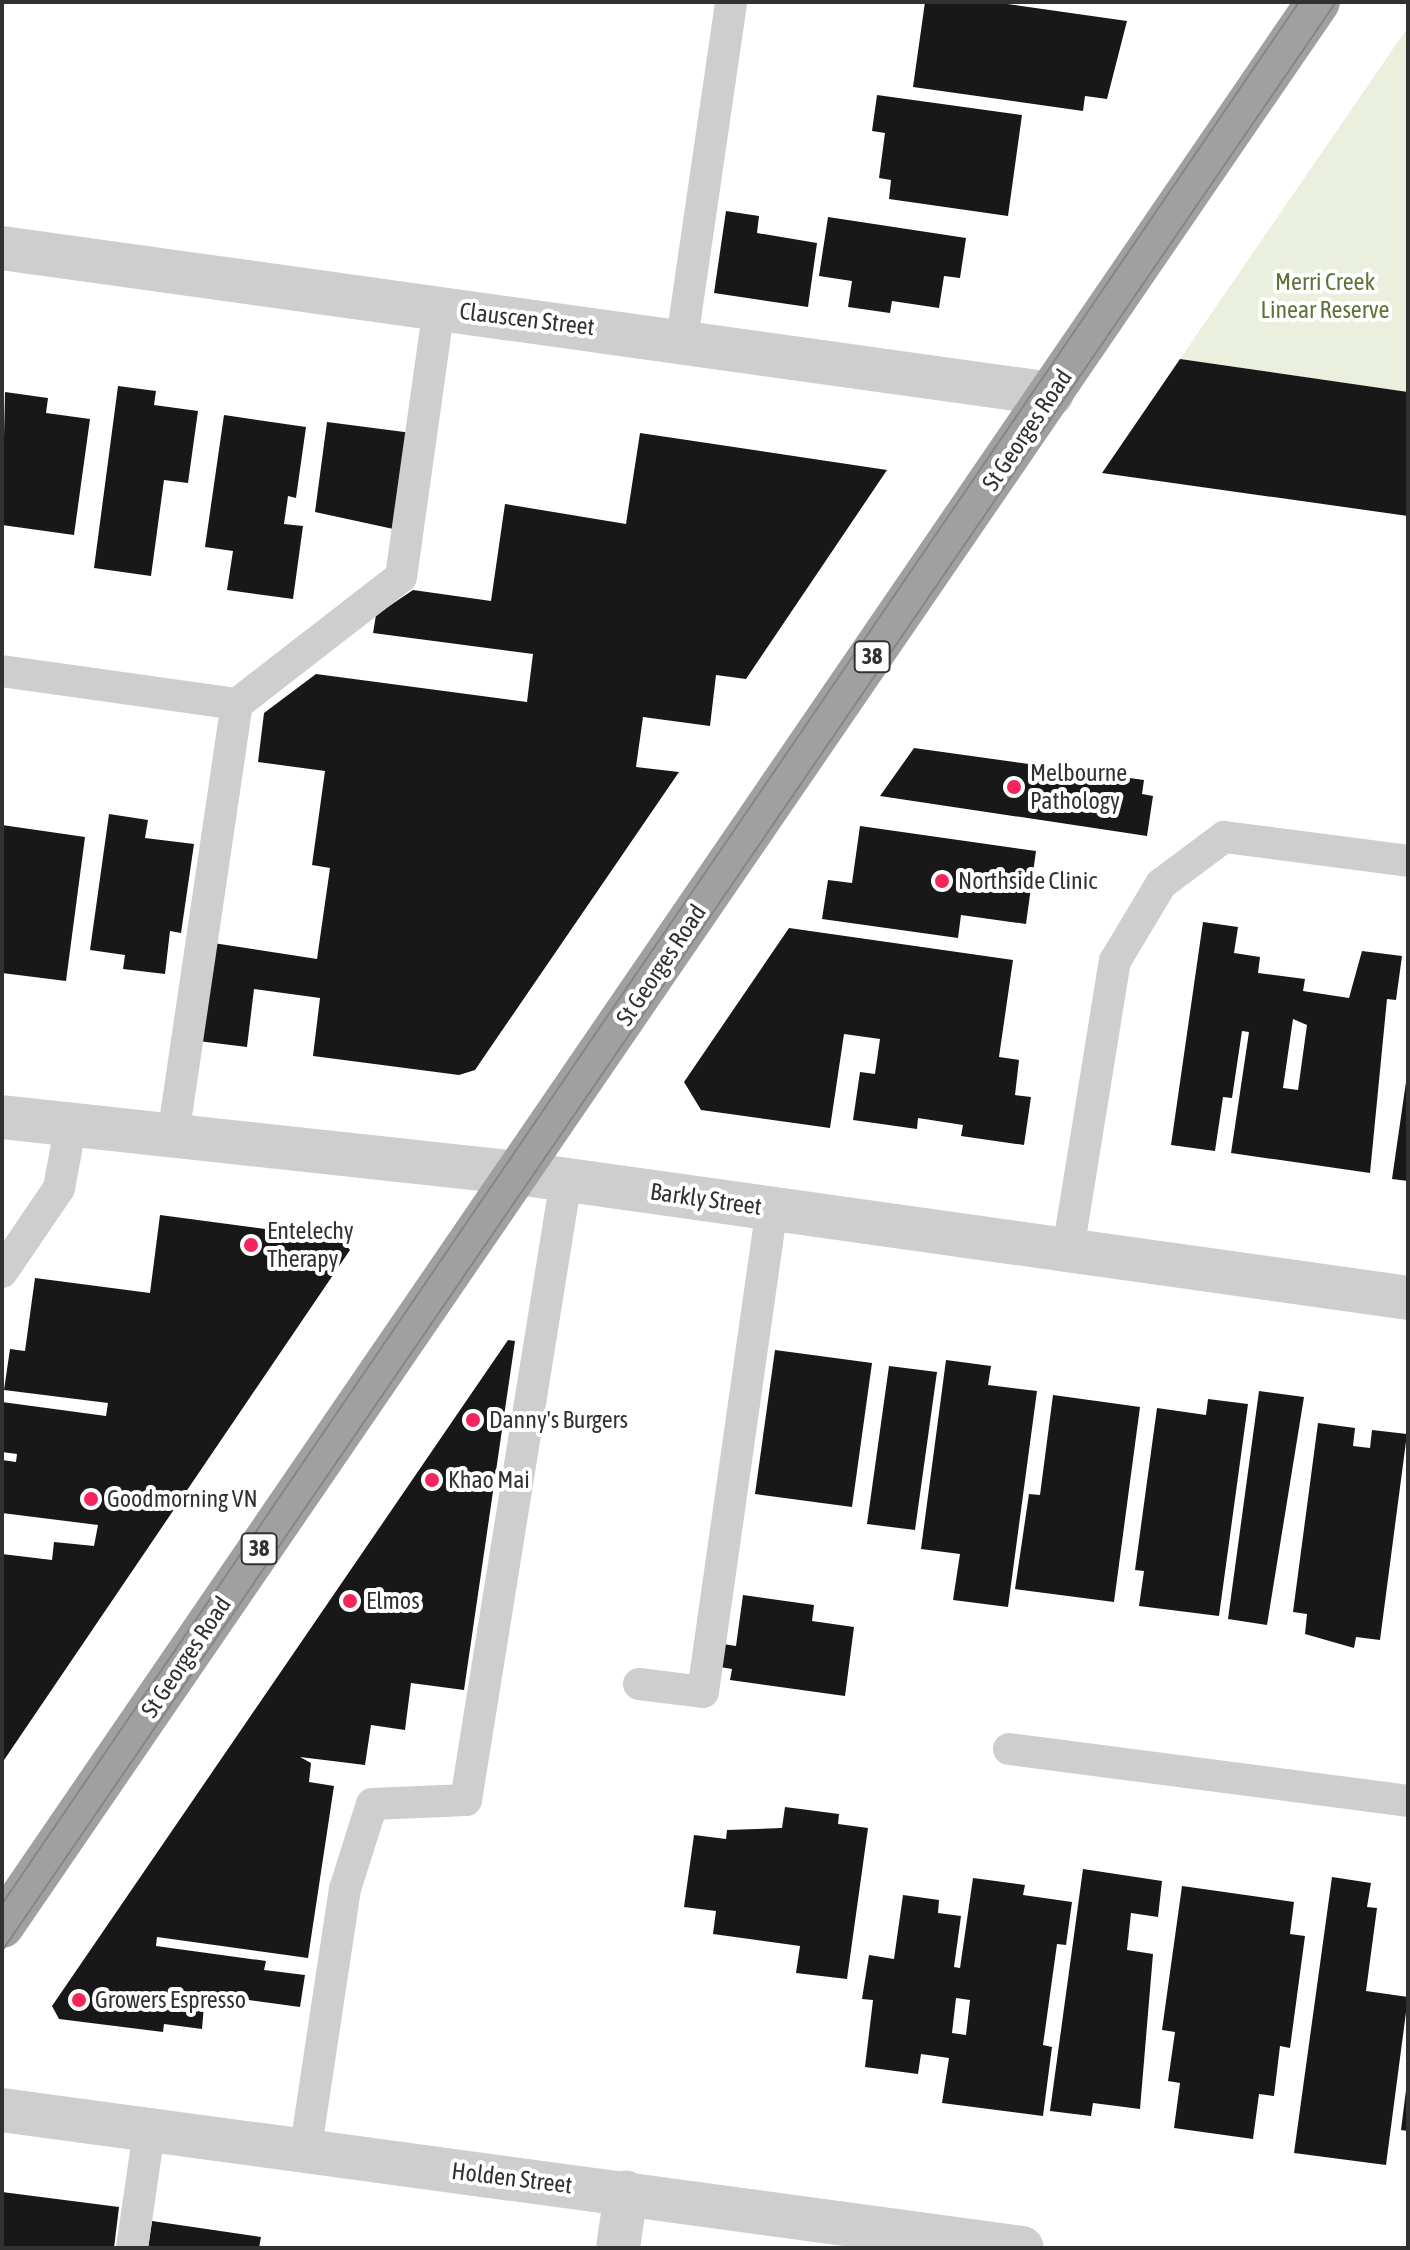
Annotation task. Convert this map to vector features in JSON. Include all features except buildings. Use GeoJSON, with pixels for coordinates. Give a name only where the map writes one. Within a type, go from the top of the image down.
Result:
{"type":"FeatureCollection","features":[{"type":"Feature","properties":{"kind":"highway","name":"St Georges Road"},"geometry":{"type":"LineString","coordinates":[[2,1926],[1318,2]]}},
{"type":"Feature","properties":{"kind":"street","name":"Clauscen Street"},"geometry":{"type":"LineString","coordinates":[[2,248],[682,339],[1052,394]]}},
{"type":"Feature","properties":{"kind":"street","name":"Barkly Street"},"geometry":{"type":"LineString","coordinates":[[2,1117],[518,1173],[1408,1298]]}},
{"type":"Feature","properties":{"kind":"street","name":"Holden Street"},"geometry":{"type":"LineString","coordinates":[[2,2110],[1022,2248]]}},
{"type":"Feature","properties":{"kind":"street"},"geometry":{"type":"LineString","coordinates":[[618,2248],[626,2193]]}},
{"type":"Feature","properties":{"kind":"lane"},"geometry":{"type":"LineString","coordinates":[[682,339],[731,2]]}},
{"type":"Feature","properties":{"kind":"lane"},"geometry":{"type":"LineString","coordinates":[[173,1136],[237,704],[401,577],[439,307]]}},
{"type":"Feature","properties":{"kind":"lane"},"geometry":{"type":"LineString","coordinates":[[2,671],[237,704]]}},
{"type":"Feature","properties":{"kind":"lane"},"geometry":{"type":"LineString","coordinates":[[1068,1250],[1115,961],[1161,884],[1224,837],[1408,861]]}},
{"type":"Feature","properties":{"kind":"lane"},"geometry":{"type":"LineString","coordinates":[[2,1272],[59,1188],[71,1124]]}},
{"type":"Feature","properties":{"kind":"lane"},"geometry":{"type":"LineString","coordinates":[[305,2153],[345,1889],[372,1804],[466,1800],[566,1180]]}},
{"type":"Feature","properties":{"kind":"lane"},"geometry":{"type":"LineString","coordinates":[[639,1684],[703,1692],[772,1208]]}},
{"type":"Feature","properties":{"kind":"lane"},"geometry":{"type":"LineString","coordinates":[[1009,1749],[1408,1801]]}},
{"type":"Feature","properties":{"kind":"lane"},"geometry":{"type":"LineString","coordinates":[[132,2248],[149,2131]]}},
{"type":"Feature","properties":{"kind":"green space","name":"Merri Creek Linear Reserve"},"geometry":{"type":"Polygon","coordinates":[[[1408,27],[1408,392],[1180,359],[1408,27]]]}},
{"type":"Feature","properties":{"kind":"tram line"},"geometry":{"type":"LineString","coordinates":[[2,1904],[1299,2]]}},
{"type":"Feature","properties":{"kind":"tram line"},"geometry":{"type":"LineString","coordinates":[[2,1951],[1336,2]]}},
{"type":"Feature","properties":{"kind":"place","name":"Melbourne Pathology"},"geometry":{"type":"Point","coordinates":[1014,787]}},
{"type":"Feature","properties":{"kind":"place","name":"Northside Clinic"},"geometry":{"type":"Point","coordinates":[942,881]}},
{"type":"Feature","properties":{"kind":"place","name":"Entelechy Therapy"},"geometry":{"type":"Point","coordinates":[251,1245]}},
{"type":"Feature","properties":{"kind":"place","name":"Danny's Burgers"},"geometry":{"type":"Point","coordinates":[473,1420]}},
{"type":"Feature","properties":{"kind":"place","name":"Khao Mai"},"geometry":{"type":"Point","coordinates":[432,1480]}},
{"type":"Feature","properties":{"kind":"place","name":"Goodmorning VN"},"geometry":{"type":"Point","coordinates":[91,1499]}},
{"type":"Feature","properties":{"kind":"place","name":"Elmos"},"geometry":{"type":"Point","coordinates":[350,1601]}},
{"type":"Feature","properties":{"kind":"place","name":"Growers Espresso"},"geometry":{"type":"Point","coordinates":[79,2000]}}]}
